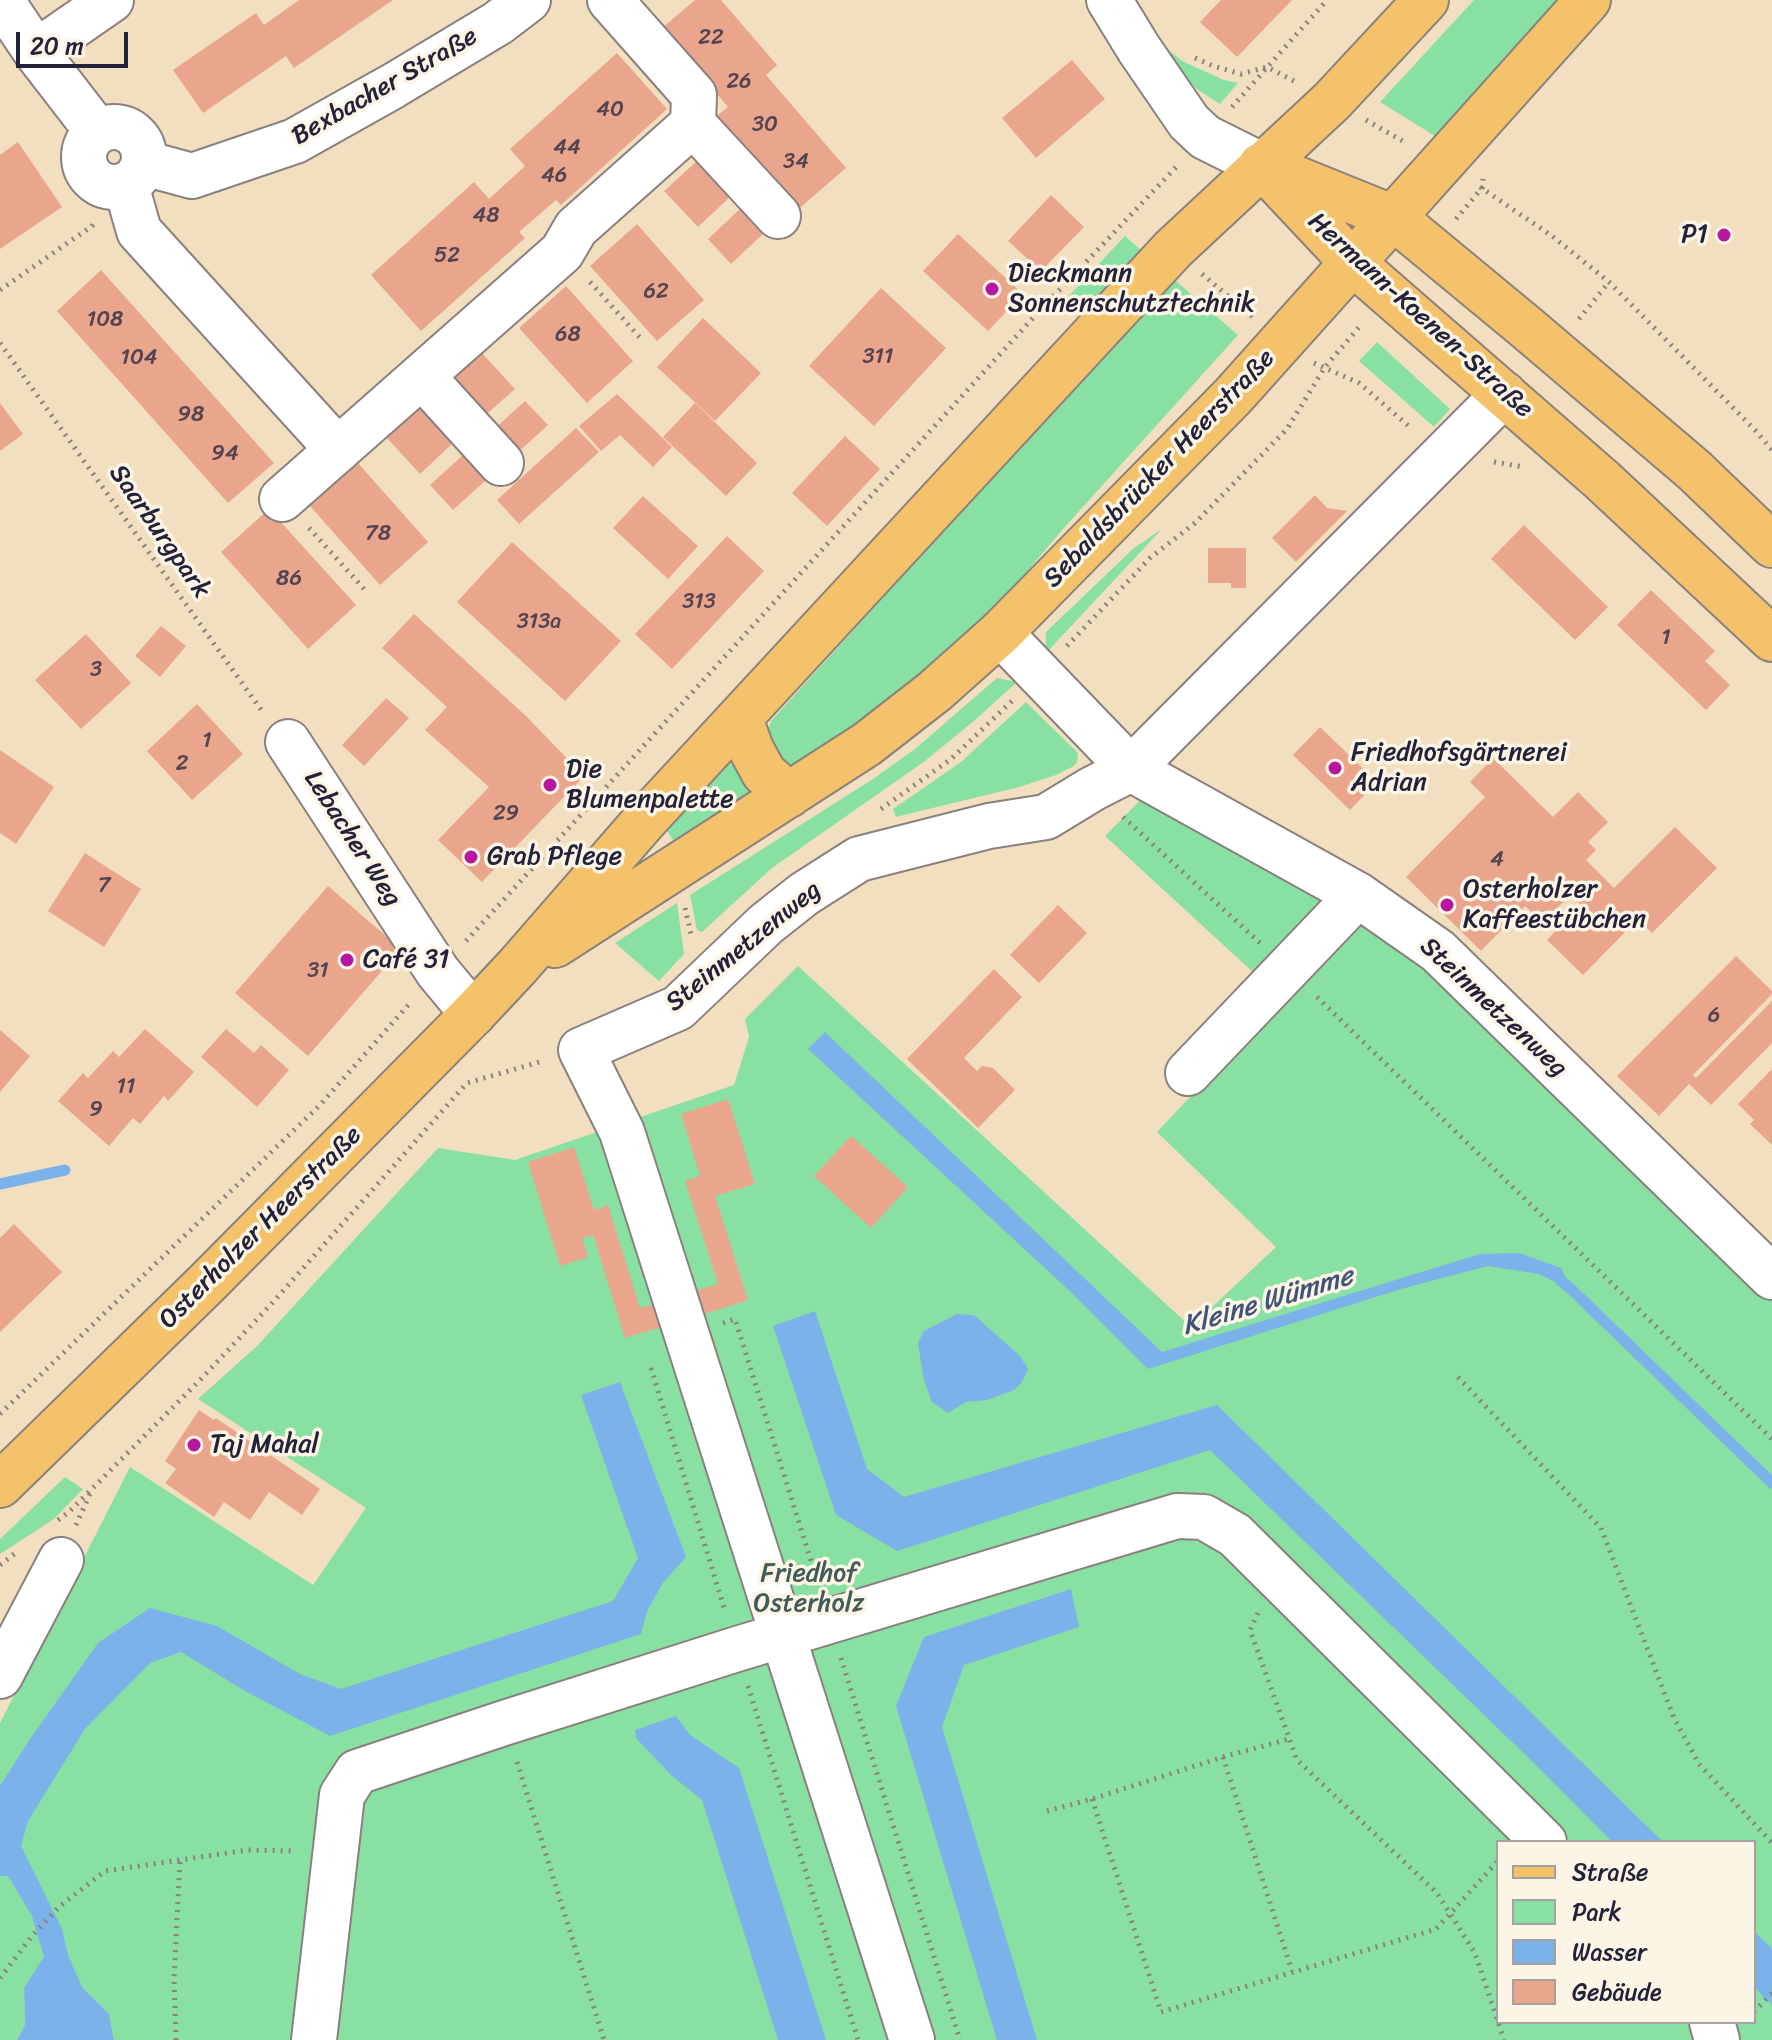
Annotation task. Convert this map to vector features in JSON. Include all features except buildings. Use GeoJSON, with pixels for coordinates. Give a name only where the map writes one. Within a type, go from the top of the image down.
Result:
{"type":"FeatureCollection","features":[{"type":"Feature","properties":{"kind":"main road"},"geometry":{"type":"LineString","coordinates":[[789,795],[764,773],[740,718],[1173,249],[1332,101],[1426,0]]}},
{"type":"Feature","properties":{"kind":"main road","name":"Sebaldsbrücker Heerstraße"},"geometry":{"type":"LineString","coordinates":[[671,868],[867,744],[935,691],[1000,633],[1222,408],[1588,0]]}},
{"type":"Feature","properties":{"kind":"main road","name":"Hermann-Koenen-Straße"},"geometry":{"type":"LineString","coordinates":[[1261,165],[1394,218],[1694,470],[1772,545]]}},
{"type":"Feature","properties":{"kind":"main road","name":"Hermann-Koenen-Straße"},"geometry":{"type":"LineString","coordinates":[[1261,165],[1353,263],[1602,480],[1772,639]]}},
{"type":"Feature","properties":{"kind":"main road","name":"Osterholzer Heerstraße"},"geometry":{"type":"LineString","coordinates":[[0,1485],[209,1281],[473,1014],[740,718]]}},
{"type":"Feature","properties":{"kind":"main road","name":"Osterholzer Heerstraße"},"geometry":{"type":"LineString","coordinates":[[518,966],[571,935],[671,868]]}},
{"type":"Feature","properties":{"kind":"street"},"geometry":{"type":"LineString","coordinates":[[1,0],[36,52],[97,131],[114,126],[131,131],[142,145],[125,178],[139,231],[338,450]]}},
{"type":"Feature","properties":{"kind":"street"},"geometry":{"type":"LineString","coordinates":[[36,52],[111,0]]}},
{"type":"Feature","properties":{"kind":"street","name":"Bexbacher Straße"},"geometry":{"type":"LineString","coordinates":[[125,178],[192,176],[295,141],[498,23],[528,0]]}},
{"type":"Feature","properties":{"kind":"street"},"geometry":{"type":"LineString","coordinates":[[610,0],[694,95],[693,124],[778,216]]}},
{"type":"Feature","properties":{"kind":"street"},"geometry":{"type":"LineString","coordinates":[[1109,0],[1189,122],[1205,137],[1261,165]]}},
{"type":"Feature","properties":{"kind":"street"},"geometry":{"type":"LineString","coordinates":[[282,499],[562,252],[576,228],[693,124]]}},
{"type":"Feature","properties":{"kind":"street"},"geometry":{"type":"LineString","coordinates":[[422,376],[501,463]]}},
{"type":"Feature","properties":{"kind":"street","name":"Steinmetzenweg"},"geometry":{"type":"LineString","coordinates":[[581,1050],[678,1008],[766,924],[804,894],[859,859],[989,826],[1046,817],[1131,769],[1504,394]]}},
{"type":"Feature","properties":{"kind":"street","name":"Steinmetzenweg"},"geometry":{"type":"LineString","coordinates":[[1000,633],[1131,769],[1358,895],[1438,951],[1772,1277]]}},
{"type":"Feature","properties":{"kind":"street","name":"Lebacher Weg"},"geometry":{"type":"LineString","coordinates":[[288,742],[438,972],[473,1014]]}},
{"type":"Feature","properties":{"kind":"street"},"geometry":{"type":"LineString","coordinates":[[1188,1073],[1358,895]]}},
{"type":"Feature","properties":{"kind":"street"},"geometry":{"type":"LineString","coordinates":[[581,1050],[622,1132],[912,2040]]}},
{"type":"Feature","properties":{"kind":"street"},"geometry":{"type":"LineString","coordinates":[[314,2040],[342,1795],[357,1772],[784,1635],[1177,1516],[1204,1517],[1235,1535],[1542,1840]]}},
{"type":"Feature","properties":{"kind":"street"},"geometry":{"type":"LineString","coordinates":[[0,1676],[44,1545]]}},
{"type":"Feature","properties":{"kind":"path"},"geometry":{"type":"LineString","coordinates":[[0,1414],[320,1105],[1032,319],[1205,137],[1327,0]]}},
{"type":"Feature","properties":{"kind":"path"},"geometry":{"type":"LineString","coordinates":[[1139,49],[1176,47],[1213,66],[1241,74],[1267,67],[1443,164],[1552,236],[1609,282],[1772,450]]}},
{"type":"Feature","properties":{"kind":"path"},"geometry":{"type":"LineString","coordinates":[[0,290],[92,226],[125,178]]}},
{"type":"Feature","properties":{"kind":"path"},"geometry":{"type":"LineString","coordinates":[[1132,214],[1299,357],[1359,383],[1418,434],[1489,462],[1533,468]]}},
{"type":"Feature","properties":{"kind":"path"},"geometry":{"type":"LineString","coordinates":[[562,252],[643,341]]}},
{"type":"Feature","properties":{"kind":"path"},"geometry":{"type":"LineString","coordinates":[[1571,329],[1609,282]]}},
{"type":"Feature","properties":{"kind":"path","name":"Saarburgpark"},"geometry":{"type":"LineString","coordinates":[[0,343],[259,709],[288,742]]}},
{"type":"Feature","properties":{"kind":"path"},"geometry":{"type":"LineString","coordinates":[[1040,674],[1150,558],[1195,523],[1287,429],[1325,367]]}},
{"type":"Feature","properties":{"kind":"path"},"geometry":{"type":"LineString","coordinates":[[282,499],[365,590]]}},
{"type":"Feature","properties":{"kind":"path"},"geometry":{"type":"LineString","coordinates":[[1092,789],[1288,969],[1772,1439]]}},
{"type":"Feature","properties":{"kind":"path"},"geometry":{"type":"LineString","coordinates":[[0,1565],[44,1545],[70,1511],[275,1300],[467,1083],[581,1050]]}},
{"type":"Feature","properties":{"kind":"path"},"geometry":{"type":"LineString","coordinates":[[1458,1377],[1601,1528],[1674,1718],[1699,1764],[1772,1843]]}},
{"type":"Feature","properties":{"kind":"path"},"geometry":{"type":"LineString","coordinates":[[1276,1577],[1250,1630],[1297,1760],[1437,1893],[1475,1953],[1496,2016]]}},
{"type":"Feature","properties":{"kind":"path"},"geometry":{"type":"LineString","coordinates":[[504,1723],[604,2040]]}},
{"type":"Feature","properties":{"kind":"path"},"geometry":{"type":"LineString","coordinates":[[1047,1811],[1289,1739]]}},
{"type":"Feature","properties":{"kind":"path"},"geometry":{"type":"LineString","coordinates":[[1223,1757],[1292,1971]]}},
{"type":"Feature","properties":{"kind":"path"},"geometry":{"type":"LineString","coordinates":[[1092,1799],[1161,2012],[1436,1929],[1496,1863]]}},
{"type":"Feature","properties":{"kind":"path"},"geometry":{"type":"LineString","coordinates":[[0,1978],[60,1906],[105,1871],[248,1850],[334,1852]]}},
{"type":"Feature","properties":{"kind":"path"},"geometry":{"type":"LineString","coordinates":[[176,2040],[174,1979],[180,1860]]}},
{"type":"Feature","properties":{"kind":"path"},"geometry":{"type":"LineString","coordinates":[[1756,2010],[1772,1993]]}},
{"type":"Feature","properties":{"kind":"green space"},"geometry":{"type":"Polygon","coordinates":[[[1474,0],[1564,0],[1459,119],[1435,136],[1380,102],[1474,0]]]}},
{"type":"Feature","properties":{"kind":"green space"},"geometry":{"type":"Polygon","coordinates":[[[1168,50],[1184,62],[1238,83],[1220,104],[1198,90],[1177,70],[1164,53],[1168,50]]]}},
{"type":"Feature","properties":{"kind":"green space"},"geometry":{"type":"Polygon","coordinates":[[[1125,236],[1142,251],[1090,308],[1066,299],[1125,236]]]}},
{"type":"Feature","properties":{"kind":"green space"},"geometry":{"type":"Polygon","coordinates":[[[1176,281],[1238,335],[996,608],[903,694],[797,768],[780,765],[764,742],[771,721],[1155,298],[1176,281]]]}},
{"type":"Feature","properties":{"kind":"green space"},"geometry":{"type":"Polygon","coordinates":[[[1377,342],[1450,409],[1434,427],[1359,361],[1377,342]]]}},
{"type":"Feature","properties":{"kind":"green space"},"geometry":{"type":"Polygon","coordinates":[[[1162,529],[1045,654],[1046,632],[1134,548],[1162,529]]]}},
{"type":"Feature","properties":{"kind":"green space"},"geometry":{"type":"Polygon","coordinates":[[[997,678],[1017,682],[925,761],[772,868],[702,932],[697,930],[690,895],[873,779],[915,749],[997,678]]]}},
{"type":"Feature","properties":{"kind":"green space"},"geometry":{"type":"Polygon","coordinates":[[[1026,702],[1078,753],[1074,766],[1019,787],[896,817],[893,809],[961,762],[1026,702]]]}},
{"type":"Feature","properties":{"kind":"green space"},"geometry":{"type":"Polygon","coordinates":[[[734,752],[759,792],[675,843],[664,826],[734,752]]]}},
{"type":"Feature","properties":{"kind":"green space","name":"Friedhof Osterholz"},"geometry":{"type":"Polygon","coordinates":[[[1161,779],[1378,898],[1772,1264],[1772,2040],[114,2040],[109,2014],[82,1987],[24,1988],[25,2025],[17,2040],[0,2040],[0,1723],[130,1467],[313,1585],[366,1508],[198,1399],[258,1345],[438,1148],[515,1160],[734,1085],[749,1037],[745,1019],[798,966],[1191,1327],[1276,1247],[1157,1132],[1282,999],[1105,836],[1161,779]]]}},
{"type":"Feature","properties":{"kind":"green space"},"geometry":{"type":"Polygon","coordinates":[[[677,903],[684,954],[659,981],[615,943],[677,903]]]}},
{"type":"Feature","properties":{"kind":"green space"},"geometry":{"type":"Polygon","coordinates":[[[65,1477],[83,1489],[54,1519],[0,1554],[0,1539],[65,1477]]]}},
{"type":"Feature","properties":{"kind":"water"},"geometry":{"type":"Polygon","coordinates":[[[825,1032],[1162,1352],[1480,1254],[1519,1253],[1561,1268],[1572,1290],[1539,1274],[1488,1266],[1401,1289],[1148,1369],[1074,1295],[808,1049],[825,1032]]]}},
{"type":"Feature","properties":{"kind":"water"},"geometry":{"type":"Polygon","coordinates":[[[815,1311],[867,1469],[904,1497],[1217,1405],[1661,1840],[1610,1840],[1210,1450],[897,1551],[836,1515],[773,1326],[815,1311]]]}},
{"type":"Feature","properties":{"kind":"water"},"geometry":{"type":"Polygon","coordinates":[[[957,1314],[974,1315],[1020,1356],[1028,1369],[1014,1390],[987,1400],[966,1402],[948,1413],[932,1402],[924,1381],[918,1343],[924,1331],[957,1314]]]}},
{"type":"Feature","properties":{"kind":"water"},"geometry":{"type":"Polygon","coordinates":[[[620,1382],[686,1557],[662,1584],[647,1612],[641,1634],[330,1736],[245,1691],[181,1652],[150,1663],[85,1729],[28,1821],[21,1846],[62,1929],[68,1955],[82,1987],[109,2014],[114,2040],[17,2040],[25,2025],[24,1988],[44,1957],[32,1916],[8,1876],[0,1876],[0,1786],[98,1643],[150,1608],[217,1626],[300,1674],[341,1689],[613,1601],[638,1558],[581,1395],[620,1382]]]}},
{"type":"Feature","properties":{"kind":"water"},"geometry":{"type":"Polygon","coordinates":[[[1071,1589],[1079,1627],[964,1665],[942,1727],[1037,2040],[997,2040],[896,1706],[924,1637],[1071,1589]]]}},
{"type":"Feature","properties":{"kind":"water"},"geometry":{"type":"Polygon","coordinates":[[[676,1716],[690,1735],[739,1768],[826,2040],[778,2040],[702,1800],[672,1776],[636,1738],[635,1730],[676,1716]]]}},
{"type":"Feature","properties":{"kind":"water"},"geometry":{"type":"Polygon","coordinates":[[[1756,1933],[1772,1949],[1772,2005],[1756,1989],[1756,1933]]]}},
{"type":"Feature","properties":{"kind":"waterway"},"geometry":{"type":"LineString","coordinates":[[0,1184],[65,1170]]}},
{"type":"Feature","properties":{"kind":"waterway","name":"Kleine Wümme"},"geometry":{"type":"LineString","coordinates":[[1561,1281],[1772,1483]]}},
{"type":"Feature","properties":{"kind":"place","name":"P1"},"geometry":{"type":"Point","coordinates":[1724,235]}},
{"type":"Feature","properties":{"kind":"place","name":"Dieckmann Sonnenschutztechnik"},"geometry":{"type":"Point","coordinates":[992,289]}},
{"type":"Feature","properties":{"kind":"place","name":"Friedhofsgärtnerei Adrian"},"geometry":{"type":"Point","coordinates":[1335,768]}},
{"type":"Feature","properties":{"kind":"place","name":"Die Blumenpalette"},"geometry":{"type":"Point","coordinates":[550,785]}},
{"type":"Feature","properties":{"kind":"place","name":"Grab Pflege"},"geometry":{"type":"Point","coordinates":[471,857]}},
{"type":"Feature","properties":{"kind":"place","name":"Osterholzer Kaffeestübchen"},"geometry":{"type":"Point","coordinates":[1447,905]}},
{"type":"Feature","properties":{"kind":"place","name":"Café 31"},"geometry":{"type":"Point","coordinates":[347,960]}},
{"type":"Feature","properties":{"kind":"place","name":"Taj Mahal"},"geometry":{"type":"Point","coordinates":[194,1445]}}]}
